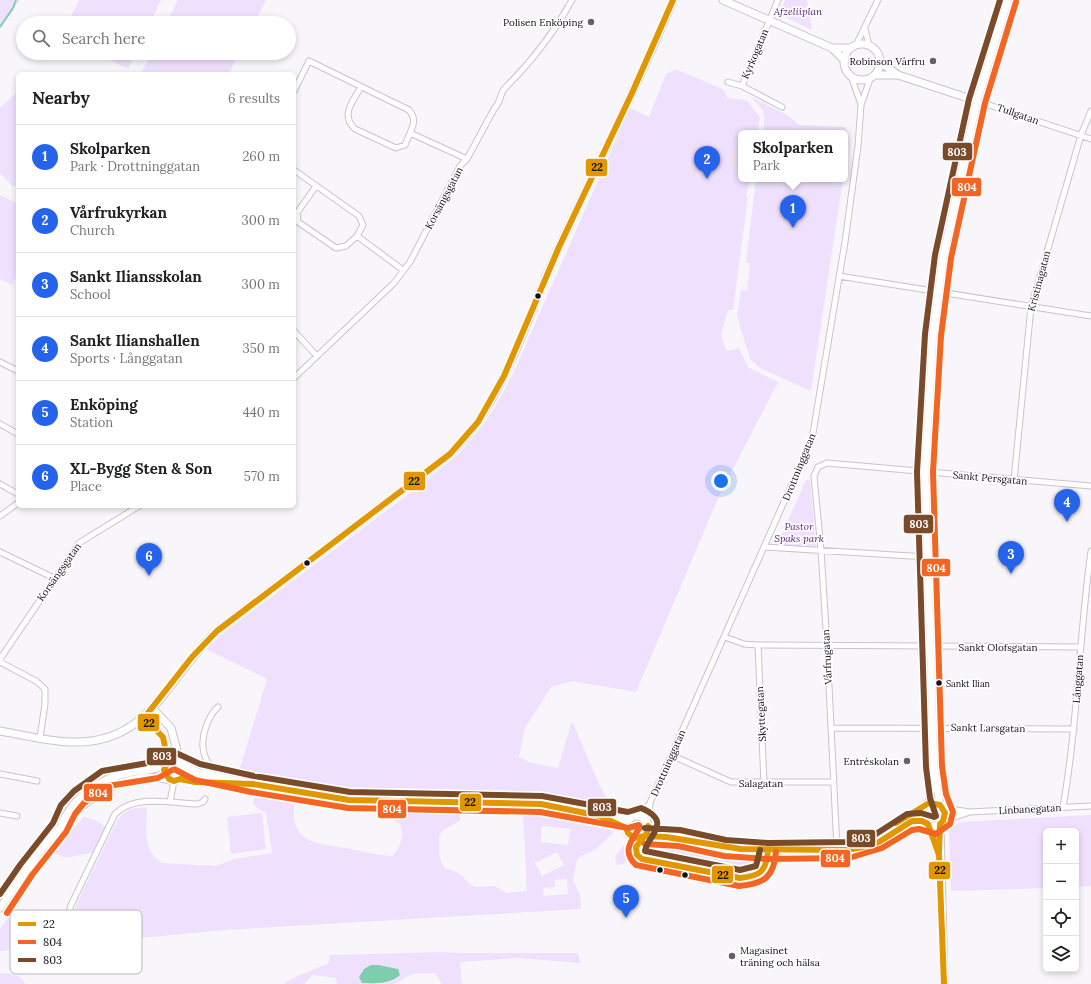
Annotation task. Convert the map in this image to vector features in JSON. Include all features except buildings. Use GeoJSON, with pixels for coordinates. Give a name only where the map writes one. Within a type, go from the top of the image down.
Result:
{"type":"FeatureCollection","features":[{"type":"Feature","properties":{"kind":"main road"},"geometry":{"type":"LineString","coordinates":[[669,0],[669,10]]}},
{"type":"Feature","properties":{"kind":"main road"},"geometry":{"type":"LineString","coordinates":[[0,731],[68,742],[104,739],[127,729],[144,718],[192,657],[217,631],[450,454],[481,417],[519,342],[559,248],[673,0]]}},
{"type":"Feature","properties":{"kind":"main road"},"geometry":{"type":"LineString","coordinates":[[722,0],[832,48],[844,61],[846,55],[854,47]]}},
{"type":"Feature","properties":{"kind":"main road"},"geometry":{"type":"LineString","coordinates":[[939,855],[921,814],[927,805],[934,767],[925,472],[938,292],[943,257],[977,101],[1008,0]]}},
{"type":"Feature","properties":{"kind":"main road"},"geometry":{"type":"LineString","coordinates":[[832,48],[869,45],[878,53],[880,62]]}},
{"type":"Feature","properties":{"kind":"main road","name":"Drottninggatan"},"geometry":{"type":"LineString","coordinates":[[844,61],[847,72],[851,76]]}},
{"type":"Feature","properties":{"kind":"main road","name":"Tullgatan"},"geometry":{"type":"LineString","coordinates":[[880,62],[898,75],[977,101]]}},
{"type":"Feature","properties":{"kind":"main road","name":"Drottninggatan"},"geometry":{"type":"LineString","coordinates":[[872,77],[880,62]]}},
{"type":"Feature","properties":{"kind":"main road","name":"Tullgatan"},"geometry":{"type":"LineString","coordinates":[[872,77],[898,75]]}},
{"type":"Feature","properties":{"kind":"main road"},"geometry":{"type":"LineString","coordinates":[[851,76],[857,79],[872,77]]}},
{"type":"Feature","properties":{"kind":"main road"},"geometry":{"type":"LineString","coordinates":[[152,708],[171,728],[185,771],[174,780]]}},
{"type":"Feature","properties":{"kind":"main road"},"geometry":{"type":"LineString","coordinates":[[144,718],[163,737],[167,763],[166,775],[174,780]]}},
{"type":"Feature","properties":{"kind":"main road"},"geometry":{"type":"LineString","coordinates":[[60,827],[68,810],[79,797],[105,779],[120,775],[156,770],[175,760],[197,772],[252,784],[349,800],[541,804],[600,816],[629,820],[639,816],[648,824],[679,838]]}},
{"type":"Feature","properties":{"kind":"main road"},"geometry":{"type":"LineString","coordinates":[[934,767],[942,806],[945,813],[941,822],[939,855],[944,984]]}},
{"type":"Feature","properties":{"kind":"main road"},"geometry":{"type":"LineString","coordinates":[[0,908],[26,870],[60,827],[97,795],[112,787],[141,779],[252,784]]}},
{"type":"Feature","properties":{"kind":"main road"},"geometry":{"type":"LineString","coordinates":[[836,849],[878,834],[933,802],[942,806]]}},
{"type":"Feature","properties":{"kind":"main road"},"geometry":{"type":"LineString","coordinates":[[600,816],[626,828],[628,833],[634,838],[645,836],[679,838],[726,848],[768,851],[849,850],[867,846],[888,836],[910,822],[926,823],[935,826],[941,822]]}},
{"type":"Feature","properties":{"kind":"main road"},"geometry":{"type":"LineString","coordinates":[[626,828],[629,820]]}},
{"type":"Feature","properties":{"kind":"main road"},"geometry":{"type":"LineString","coordinates":[[645,836],[648,824]]}},
{"type":"Feature","properties":{"kind":"street","name":"Korsängsgatan"},"geometry":{"type":"LineString","coordinates":[[296,376],[394,283],[410,262],[460,166],[467,158],[494,109],[500,103],[504,88],[511,83],[546,41],[572,0]]}},
{"type":"Feature","properties":{"kind":"street","name":"Kyrkogatan"},"geometry":{"type":"LineString","coordinates":[[742,86],[778,0]]}},
{"type":"Feature","properties":{"kind":"street"},"geometry":{"type":"LineString","coordinates":[[854,47],[878,0]]}},
{"type":"Feature","properties":{"kind":"street"},"geometry":{"type":"LineString","coordinates":[[864,28],[869,45]]}},
{"type":"Feature","properties":{"kind":"street"},"geometry":{"type":"LineString","coordinates":[[296,88],[309,61],[409,110],[412,114],[414,122],[405,145],[396,148],[355,129],[350,124],[347,119],[349,110],[361,87]]}},
{"type":"Feature","properties":{"kind":"street","name":"Drottninggatan"},"geometry":{"type":"LineString","coordinates":[[851,76],[861,105]]}},
{"type":"Feature","properties":{"kind":"street","name":"Drottninggatan"},"geometry":{"type":"LineString","coordinates":[[639,816],[650,803],[812,439],[839,276],[858,146],[861,105],[872,77]]}},
{"type":"Feature","properties":{"kind":"street"},"geometry":{"type":"LineString","coordinates":[[728,82],[742,86],[782,107]]}},
{"type":"Feature","properties":{"kind":"street","name":"Tullgatan"},"geometry":{"type":"LineString","coordinates":[[977,101],[1091,139]]}},
{"type":"Feature","properties":{"kind":"street","name":"Kristinagatan"},"geometry":{"type":"LineString","coordinates":[[1014,480],[1031,307],[1081,135],[1091,112]]}},
{"type":"Feature","properties":{"kind":"street"},"geometry":{"type":"LineString","coordinates":[[410,133],[467,158]]}},
{"type":"Feature","properties":{"kind":"street"},"geometry":{"type":"LineString","coordinates":[[296,171],[359,216],[363,225],[357,236],[346,246],[336,248],[298,222],[297,213],[316,186]]}},
{"type":"Feature","properties":{"kind":"street"},"geometry":{"type":"LineString","coordinates":[[357,236],[403,270]]}},
{"type":"Feature","properties":{"kind":"street"},"geometry":{"type":"LineString","coordinates":[[839,276],[1091,316]]}},
{"type":"Feature","properties":{"kind":"street"},"geometry":{"type":"LineString","coordinates":[[296,333],[317,356]]}},
{"type":"Feature","properties":{"kind":"street"},"geometry":{"type":"LineString","coordinates":[[0,362],[16,370]]}},
{"type":"Feature","properties":{"kind":"street"},"geometry":{"type":"LineString","coordinates":[[0,424],[16,433]]}},
{"type":"Feature","properties":{"kind":"street","name":"Sankt Persgatan"},"geometry":{"type":"LineString","coordinates":[[818,467],[827,463],[1091,486]]}},
{"type":"Feature","properties":{"kind":"street","name":"Vårfrugatan"},"geometry":{"type":"LineString","coordinates":[[818,467],[814,476],[821,550],[827,645],[836,849]]}},
{"type":"Feature","properties":{"kind":"street"},"geometry":{"type":"LineString","coordinates":[[0,484],[16,493]]}},
{"type":"Feature","properties":{"kind":"street"},"geometry":{"type":"LineString","coordinates":[[0,516],[16,504]]}},
{"type":"Feature","properties":{"kind":"street","name":"Korsängsgatan"},"geometry":{"type":"LineString","coordinates":[[0,661],[54,578],[84,539],[136,508]]}},
{"type":"Feature","properties":{"kind":"street"},"geometry":{"type":"LineString","coordinates":[[765,547],[927,557]]}},
{"type":"Feature","properties":{"kind":"street","name":"Långgatan"},"geometry":{"type":"LineString","coordinates":[[1063,807],[1074,730],[1080,647],[1091,551]]}},
{"type":"Feature","properties":{"kind":"street"},"geometry":{"type":"LineString","coordinates":[[0,552],[54,578]]}},
{"type":"Feature","properties":{"kind":"street","name":"Sankt Olofsgatan"},"geometry":{"type":"LineString","coordinates":[[725,637],[744,644],[758,645],[1080,647]]}},
{"type":"Feature","properties":{"kind":"street","name":"Skyttegatan"},"geometry":{"type":"LineString","coordinates":[[758,645],[764,783]]}},
{"type":"Feature","properties":{"kind":"street"},"geometry":{"type":"LineString","coordinates":[[0,661],[36,681],[45,690],[45,704],[40,738]]}},
{"type":"Feature","properties":{"kind":"street"},"geometry":{"type":"LineString","coordinates":[[210,774],[210,768],[204,754],[202,742],[208,724],[214,711],[218,707]]}},
{"type":"Feature","properties":{"kind":"street","name":"Sankt Larsgatan"},"geometry":{"type":"LineString","coordinates":[[831,728],[1074,730]]}},
{"type":"Feature","properties":{"kind":"street","name":"Salagatan"},"geometry":{"type":"LineString","coordinates":[[671,755],[732,782],[833,782]]}},
{"type":"Feature","properties":{"kind":"street"},"geometry":{"type":"LineString","coordinates":[[0,774],[37,781]]}},
{"type":"Feature","properties":{"kind":"street"},"geometry":{"type":"LineString","coordinates":[[170,802],[174,780]]}},
{"type":"Feature","properties":{"kind":"street"},"geometry":{"type":"LineString","coordinates":[[70,910],[115,814],[120,809],[132,804],[170,802],[196,804],[203,802],[205,799]]}},
{"type":"Feature","properties":{"kind":"street","name":"Drottninggatan"},"geometry":{"type":"LineString","coordinates":[[648,824],[650,803]]}},
{"type":"Feature","properties":{"kind":"street","name":"Linbanegatan"},"geometry":{"type":"LineString","coordinates":[[942,806],[970,812],[1091,806]]}},
{"type":"Feature","properties":{"kind":"street","name":"Linbanegatan"},"geometry":{"type":"LineString","coordinates":[[941,822],[970,812]]}},
{"type":"Feature","properties":{"kind":"street"},"geometry":{"type":"LineString","coordinates":[[0,813],[17,816]]}},
{"type":"Feature","properties":{"kind":"green space"},"geometry":{"type":"Polygon","coordinates":[[[0,0],[20,0],[0,27],[0,0]]]}},
{"type":"Feature","properties":{"kind":"green space"},"geometry":{"type":"Polygon","coordinates":[[[79,0],[161,0],[153,16],[71,16],[79,0]]]}},
{"type":"Feature","properties":{"kind":"green space"},"geometry":{"type":"Polygon","coordinates":[[[178,0],[266,0],[258,16],[170,16],[178,0]]]}},
{"type":"Feature","properties":{"kind":"green space","name":"Afzeliiplan"},"geometry":{"type":"Polygon","coordinates":[[[785,0],[807,0],[812,30],[779,14],[785,0]]]}},
{"type":"Feature","properties":{"kind":"green space"},"geometry":{"type":"Polygon","coordinates":[[[109,60],[132,60],[128,69],[109,60]]]}},
{"type":"Feature","properties":{"kind":"green space"},"geometry":{"type":"Polygon","coordinates":[[[148,60],[236,60],[230,72],[142,72],[148,60]]]}},
{"type":"Feature","properties":{"kind":"green space"},"geometry":{"type":"Polygon","coordinates":[[[676,69],[724,90],[728,98],[746,100],[760,117],[758,130],[738,130],[738,182],[749,182],[746,196],[748,197],[733,310],[728,310],[721,335],[727,351],[739,348],[748,367],[778,382],[719,496],[636,692],[572,681],[551,687],[525,728],[519,757],[531,763],[558,768],[571,724],[573,723],[607,799],[607,808],[556,795],[521,791],[333,787],[239,771],[267,679],[206,649],[222,634],[410,493],[459,454],[486,421],[516,367],[630,108],[649,117],[666,74],[676,69]]]}},
{"type":"Feature","properties":{"kind":"green space"},"geometry":{"type":"Polygon","coordinates":[[[16,93],[16,185],[13,187],[0,173],[0,108],[16,93]]]}},
{"type":"Feature","properties":{"kind":"green space"},"geometry":{"type":"Polygon","coordinates":[[[751,97],[787,115],[799,125],[845,127],[846,130],[763,130],[764,113],[760,106],[751,97]]]}},
{"type":"Feature","properties":{"kind":"green space"},"geometry":{"type":"Polygon","coordinates":[[[756,182],[843,182],[811,391],[760,368],[750,359],[737,316],[741,290],[747,290],[750,263],[746,262],[756,182]]]}},
{"type":"Feature","properties":{"kind":"green space"},"geometry":{"type":"Polygon","coordinates":[[[0,195],[16,203],[16,277],[12,285],[0,279],[0,195]]]}},
{"type":"Feature","properties":{"kind":"green space","name":"Pastor Spaks park"},"geometry":{"type":"Polygon","coordinates":[[[806,480],[810,480],[816,547],[777,545],[806,480]]]}},
{"type":"Feature","properties":{"kind":"green space"},"geometry":{"type":"Polygon","coordinates":[[[259,794],[295,801],[294,815],[296,826],[301,834],[308,839],[316,843],[386,856],[392,856],[398,849],[402,833],[400,824],[387,817],[386,811],[460,813],[460,821],[443,830],[439,836],[442,864],[445,868],[455,871],[461,875],[474,887],[495,886],[506,893],[527,891],[523,814],[557,816],[584,820],[607,827],[614,832],[595,850],[581,856],[577,860],[573,881],[580,894],[581,909],[226,930],[142,938],[142,910],[74,910],[118,819],[124,813],[138,808],[147,807],[146,831],[148,846],[156,858],[163,863],[216,866],[234,859],[272,853],[266,813],[257,808],[253,803],[255,796],[259,794]],[[542,826],[541,842],[568,845],[570,829],[542,826]],[[557,852],[535,863],[542,876],[564,865],[557,852]],[[567,879],[555,880],[555,887],[543,888],[544,896],[568,894],[567,879]]]}},
{"type":"Feature","properties":{"kind":"green space"},"geometry":{"type":"Polygon","coordinates":[[[262,813],[266,849],[231,854],[227,817],[262,813]]]}},
{"type":"Feature","properties":{"kind":"green space"},"geometry":{"type":"Polygon","coordinates":[[[1091,815],[1091,886],[1079,887],[1079,828],[1043,828],[1043,888],[951,891],[949,834],[951,827],[962,822],[1091,815]]]}},
{"type":"Feature","properties":{"kind":"green space"},"geometry":{"type":"Polygon","coordinates":[[[84,817],[95,820],[106,827],[93,853],[72,857],[63,857],[58,855],[53,851],[84,817]]]}},
{"type":"Feature","properties":{"kind":"green space"},"geometry":{"type":"Polygon","coordinates":[[[643,843],[656,843],[742,861],[744,858],[758,857],[763,864],[756,872],[744,873],[743,870],[732,873],[641,853],[641,846],[643,843]]]}},
{"type":"Feature","properties":{"kind":"green space"},"geometry":{"type":"Polygon","coordinates":[[[626,845],[630,849],[624,864],[617,865],[615,857],[623,846],[626,845]]]}},
{"type":"Feature","properties":{"kind":"green space"},"geometry":{"type":"Polygon","coordinates":[[[8,918],[10,919],[10,950],[0,951],[0,929],[8,918]]]}},
{"type":"Feature","properties":{"kind":"green space"},"geometry":{"type":"Polygon","coordinates":[[[439,952],[578,953],[580,963],[517,958],[460,962],[462,984],[442,984],[435,973],[412,974],[394,984],[384,984],[395,980],[398,969],[379,965],[362,983],[367,984],[337,984],[336,978],[313,975],[304,984],[284,984],[293,978],[329,963],[330,955],[439,952]]]}},
{"type":"Feature","properties":{"kind":"green space"},"geometry":{"type":"Polygon","coordinates":[[[0,973],[8,973],[18,976],[25,984],[0,984],[0,973]]]}},
{"type":"Feature","properties":{"kind":"shaded area"},"geometry":{"type":"Polygon","coordinates":[[[371,965],[398,969],[400,975],[387,982],[362,983],[359,977],[364,969],[371,965]]]}},
{"type":"Feature","properties":{"kind":"waterway"},"geometry":{"type":"LineString","coordinates":[[0,27],[13,8],[16,0]]}},
{"type":"Feature","properties":{"kind":"transit line","name":"22"},"geometry":{"type":"LineString","coordinates":[[645,836],[634,838],[628,833],[626,828],[600,816],[541,804],[349,800],[252,784],[195,782],[180,779],[174,781],[169,779],[164,770],[168,762],[163,737],[144,718],[192,657],[217,631],[450,454],[478,422],[504,376],[559,247],[632,93],[673,0]]}},
{"type":"Feature","properties":{"kind":"transit line","name":"803"},"geometry":{"type":"LineString","coordinates":[[645,828],[680,830],[726,840],[768,843],[848,842],[876,834],[907,814],[921,813],[934,817],[936,816],[930,798],[926,767],[917,472],[925,334],[935,255],[969,99],[1000,0]]}},
{"type":"Feature","properties":{"kind":"transit line","name":"804"},"geometry":{"type":"LineString","coordinates":[[645,844],[678,846],[724,856],[767,859],[849,858],[882,848],[912,830],[919,829],[936,834],[950,824],[953,812],[946,794],[942,766],[933,472],[941,336],[951,258],[985,103],[1016,2]]}},
{"type":"Feature","properties":{"kind":"transit line","name":"803"},"geometry":{"type":"LineString","coordinates":[[0,894],[20,865],[53,823],[61,805],[74,791],[102,771],[153,762],[164,755],[174,752],[200,764],[254,776],[350,792],[542,796],[628,812],[641,808],[651,813],[656,819],[657,824],[645,851],[740,870],[756,866],[760,850]]}},
{"type":"Feature","properties":{"kind":"transit line","name":"804"},"geometry":{"type":"LineString","coordinates":[[7,913],[32,875],[66,832],[75,814],[84,803],[108,786],[158,778],[174,769],[195,780],[251,792],[348,808],[540,812],[628,828],[639,825],[640,827],[629,846],[629,855],[636,865],[739,886],[755,883],[766,878],[773,868],[776,852]]}},
{"type":"Feature","properties":{"kind":"transit line","name":"22"},"geometry":{"type":"LineString","coordinates":[[896,823],[929,803],[940,805],[945,813],[943,821],[940,824],[939,852]]}},
{"type":"Feature","properties":{"kind":"transit line","name":"22"},"geometry":{"type":"LineString","coordinates":[[645,836],[666,837],[741,849],[847,850],[879,842],[912,821],[922,821],[928,824],[939,855],[944,984]]}},
{"type":"Feature","properties":{"kind":"transit line","name":"22"},"geometry":{"type":"LineString","coordinates":[[648,826],[647,833],[636,847],[637,855],[642,859],[740,878],[753,876],[761,872],[766,864],[768,851]]}},
{"type":"Feature","properties":{"kind":"place","name":"Polisen Enköping"},"geometry":{"type":"Point","coordinates":[591,22]}},
{"type":"Feature","properties":{"kind":"place","name":"Robinson Vårfru"},"geometry":{"type":"Point","coordinates":[933,61]}},
{"type":"Feature","properties":{"kind":"place","name":"Vårfrukyrkan"},"geometry":{"type":"Point","coordinates":[707,179]}},
{"type":"Feature","properties":{"kind":"place","name":"Skolparken"},"geometry":{"type":"Point","coordinates":[793,228]}},
{"type":"Feature","properties":{"kind":"place","name":"Sankt Ilianshallen"},"geometry":{"type":"Point","coordinates":[1067,522]}},
{"type":"Feature","properties":{"kind":"place","name":"Sankt Iliansskolan"},"geometry":{"type":"Point","coordinates":[1011,574]}},
{"type":"Feature","properties":{"kind":"place","name":"XL-Bygg Sten & Son"},"geometry":{"type":"Point","coordinates":[149,576]}},
{"type":"Feature","properties":{"kind":"place","name":"Sankt Ilian"},"geometry":{"type":"Point","coordinates":[939,683]}},
{"type":"Feature","properties":{"kind":"place","name":"Entréskolan"},"geometry":{"type":"Point","coordinates":[907,761]}},
{"type":"Feature","properties":{"kind":"place","name":"Enköping"},"geometry":{"type":"Point","coordinates":[626,918]}},
{"type":"Feature","properties":{"kind":"place","name":"Magasinet träning och hälsa"},"geometry":{"type":"Point","coordinates":[732,956]}}]}
